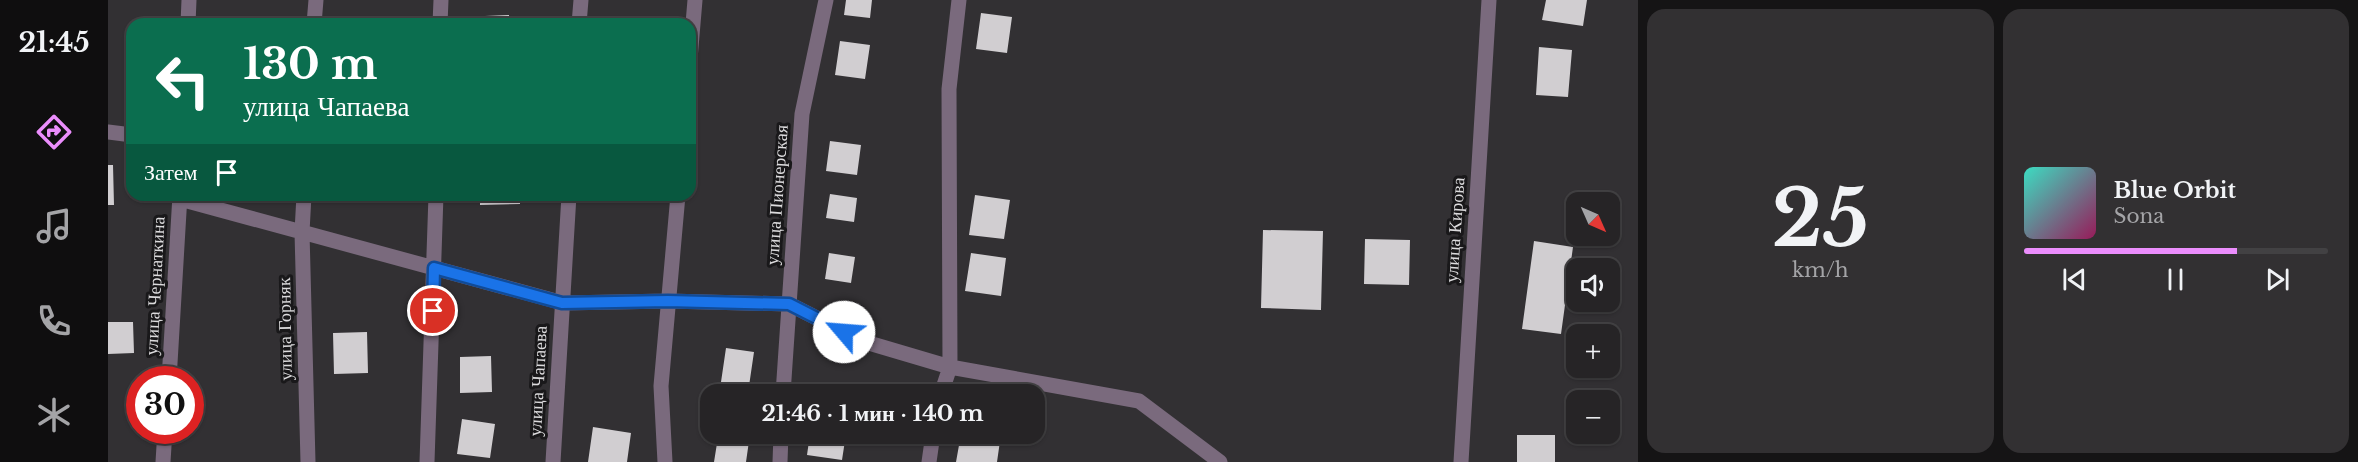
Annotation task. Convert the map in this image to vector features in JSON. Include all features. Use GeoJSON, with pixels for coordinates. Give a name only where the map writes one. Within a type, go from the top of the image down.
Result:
{"type":"FeatureCollection","features":[{"type":"Feature","properties":{"kind":"street"},"geometry":{"type":"LineString","coordinates":[[188,18],[189,0]]}},
{"type":"Feature","properties":{"kind":"street"},"geometry":{"type":"LineString","coordinates":[[315,18],[316,0]]}},
{"type":"Feature","properties":{"kind":"street"},"geometry":{"type":"LineString","coordinates":[[440,18],[441,0]]}},
{"type":"Feature","properties":{"kind":"street"},"geometry":{"type":"LineString","coordinates":[[580,18],[581,0]]}},
{"type":"Feature","properties":{"kind":"street"},"geometry":{"type":"LineString","coordinates":[[693,18],[695,0]]}},
{"type":"Feature","properties":{"kind":"street","name":"улица Пионерская"},"geometry":{"type":"LineString","coordinates":[[784,384],[802,114],[826,0]]}},
{"type":"Feature","properties":{"kind":"street"},"geometry":{"type":"LineString","coordinates":[[944,384],[950,367],[949,89],[959,0]]}},
{"type":"Feature","properties":{"kind":"street","name":"улица Кирова"},"geometry":{"type":"LineString","coordinates":[[1461,462],[1489,0]]}},
{"type":"Feature","properties":{"kind":"street"},"geometry":{"type":"LineString","coordinates":[[108,132],[126,134]]}},
{"type":"Feature","properties":{"kind":"street","name":"улица Чернаткина"},"geometry":{"type":"LineString","coordinates":[[170,366],[180,201]]}},
{"type":"Feature","properties":{"kind":"street"},"geometry":{"type":"LineString","coordinates":[[194,201],[562,303],[668,301],[789,304],[862,341],[950,367],[1139,401],[1220,462]]}},
{"type":"Feature","properties":{"kind":"street","name":"улица Горняк"},"geometry":{"type":"LineString","coordinates":[[304,201],[302,232],[308,462]]}},
{"type":"Feature","properties":{"kind":"street"},"geometry":{"type":"LineString","coordinates":[[427,462],[436,201]]}},
{"type":"Feature","properties":{"kind":"street","name":"улица Чапаева"},"geometry":{"type":"LineString","coordinates":[[554,462],[569,201]]}},
{"type":"Feature","properties":{"kind":"street"},"geometry":{"type":"LineString","coordinates":[[665,462],[661,386],[677,201]]}},
{"type":"Feature","properties":{"kind":"street"},"geometry":{"type":"LineString","coordinates":[[163,462],[164,444]]}},
{"type":"Feature","properties":{"kind":"street"},"geometry":{"type":"LineString","coordinates":[[780,462],[781,444]]}},
{"type":"Feature","properties":{"kind":"street"},"geometry":{"type":"LineString","coordinates":[[929,462],[932,444]]}},
{"type":"Feature","properties":{"kind":"building"},"geometry":{"type":"Polygon","coordinates":[[[846,0],[872,0],[870,18],[844,15],[846,0]]]}},
{"type":"Feature","properties":{"kind":"building"},"geometry":{"type":"Polygon","coordinates":[[[1546,0],[1587,0],[1583,26],[1542,20],[1546,0]]]}},
{"type":"Feature","properties":{"kind":"building"},"geometry":{"type":"Polygon","coordinates":[[[981,13],[1012,17],[1007,53],[976,49],[981,13]]]}},
{"type":"Feature","properties":{"kind":"building"},"geometry":{"type":"Polygon","coordinates":[[[509,15],[509,18],[485,18],[485,16],[509,15]]]}},
{"type":"Feature","properties":{"kind":"building"},"geometry":{"type":"Polygon","coordinates":[[[840,41],[870,45],[865,79],[835,75],[840,41]]]}},
{"type":"Feature","properties":{"kind":"building"},"geometry":{"type":"Polygon","coordinates":[[[1539,47],[1572,50],[1568,97],[1536,95],[1539,47]]]}},
{"type":"Feature","properties":{"kind":"building"},"geometry":{"type":"Polygon","coordinates":[[[830,141],[861,145],[857,175],[826,171],[830,141]]]}},
{"type":"Feature","properties":{"kind":"building"},"geometry":{"type":"Polygon","coordinates":[[[108,165],[113,165],[114,205],[108,205],[108,165]]]}},
{"type":"Feature","properties":{"kind":"building"},"geometry":{"type":"Polygon","coordinates":[[[830,194],[857,198],[854,222],[826,218],[830,194]]]}},
{"type":"Feature","properties":{"kind":"building"},"geometry":{"type":"Polygon","coordinates":[[[975,195],[1010,200],[1004,239],[969,235],[975,195]]]}},
{"type":"Feature","properties":{"kind":"building"},"geometry":{"type":"Polygon","coordinates":[[[480,201],[520,201],[520,204],[480,205],[480,201]]]}},
{"type":"Feature","properties":{"kind":"building"},"geometry":{"type":"Polygon","coordinates":[[[1263,230],[1323,231],[1321,310],[1261,308],[1263,230]]]}},
{"type":"Feature","properties":{"kind":"building"},"geometry":{"type":"Polygon","coordinates":[[[1365,239],[1410,240],[1409,285],[1364,284],[1365,239]]]}},
{"type":"Feature","properties":{"kind":"building"},"geometry":{"type":"Polygon","coordinates":[[[1534,241],[1573,247],[1571,258],[1566,258],[1566,298],[1561,334],[1522,329],[1534,241]]]}},
{"type":"Feature","properties":{"kind":"building"},"geometry":{"type":"Polygon","coordinates":[[[829,253],[855,257],[851,283],[825,279],[829,253]]]}},
{"type":"Feature","properties":{"kind":"building"},"geometry":{"type":"Polygon","coordinates":[[[971,253],[1006,258],[1001,296],[965,291],[971,253]]]}},
{"type":"Feature","properties":{"kind":"building"},"geometry":{"type":"Polygon","coordinates":[[[108,322],[133,322],[134,353],[108,354],[108,322]]]}},
{"type":"Feature","properties":{"kind":"building"},"geometry":{"type":"Polygon","coordinates":[[[367,332],[368,373],[334,374],[333,333],[367,332]]]}},
{"type":"Feature","properties":{"kind":"building"},"geometry":{"type":"Polygon","coordinates":[[[726,348],[754,352],[749,384],[721,382],[726,348]]]}},
{"type":"Feature","properties":{"kind":"building"},"geometry":{"type":"Polygon","coordinates":[[[491,356],[492,392],[460,393],[460,357],[491,356]]]}},
{"type":"Feature","properties":{"kind":"building"},"geometry":{"type":"Polygon","coordinates":[[[462,419],[495,424],[490,458],[457,454],[462,419]]]}},
{"type":"Feature","properties":{"kind":"building"},"geometry":{"type":"Polygon","coordinates":[[[593,427],[631,433],[627,462],[588,462],[593,427]]]}},
{"type":"Feature","properties":{"kind":"building"},"geometry":{"type":"Polygon","coordinates":[[[1517,435],[1555,435],[1555,462],[1517,462],[1517,435]]]}},
{"type":"Feature","properties":{"kind":"building"},"geometry":{"type":"Polygon","coordinates":[[[717,444],[749,444],[746,462],[714,462],[717,444]]]}},
{"type":"Feature","properties":{"kind":"building"},"geometry":{"type":"Polygon","coordinates":[[[809,444],[844,444],[842,460],[807,455],[809,444]]]}},
{"type":"Feature","properties":{"kind":"building"},"geometry":{"type":"Polygon","coordinates":[[[959,444],[1000,444],[997,462],[956,462],[959,444]]]}},
{"type":"Feature","properties":{"kind":"route"},"geometry":{"type":"LineString","coordinates":[[433,311],[434,268],[562,303],[668,301],[789,304],[844,332]]}}]}
